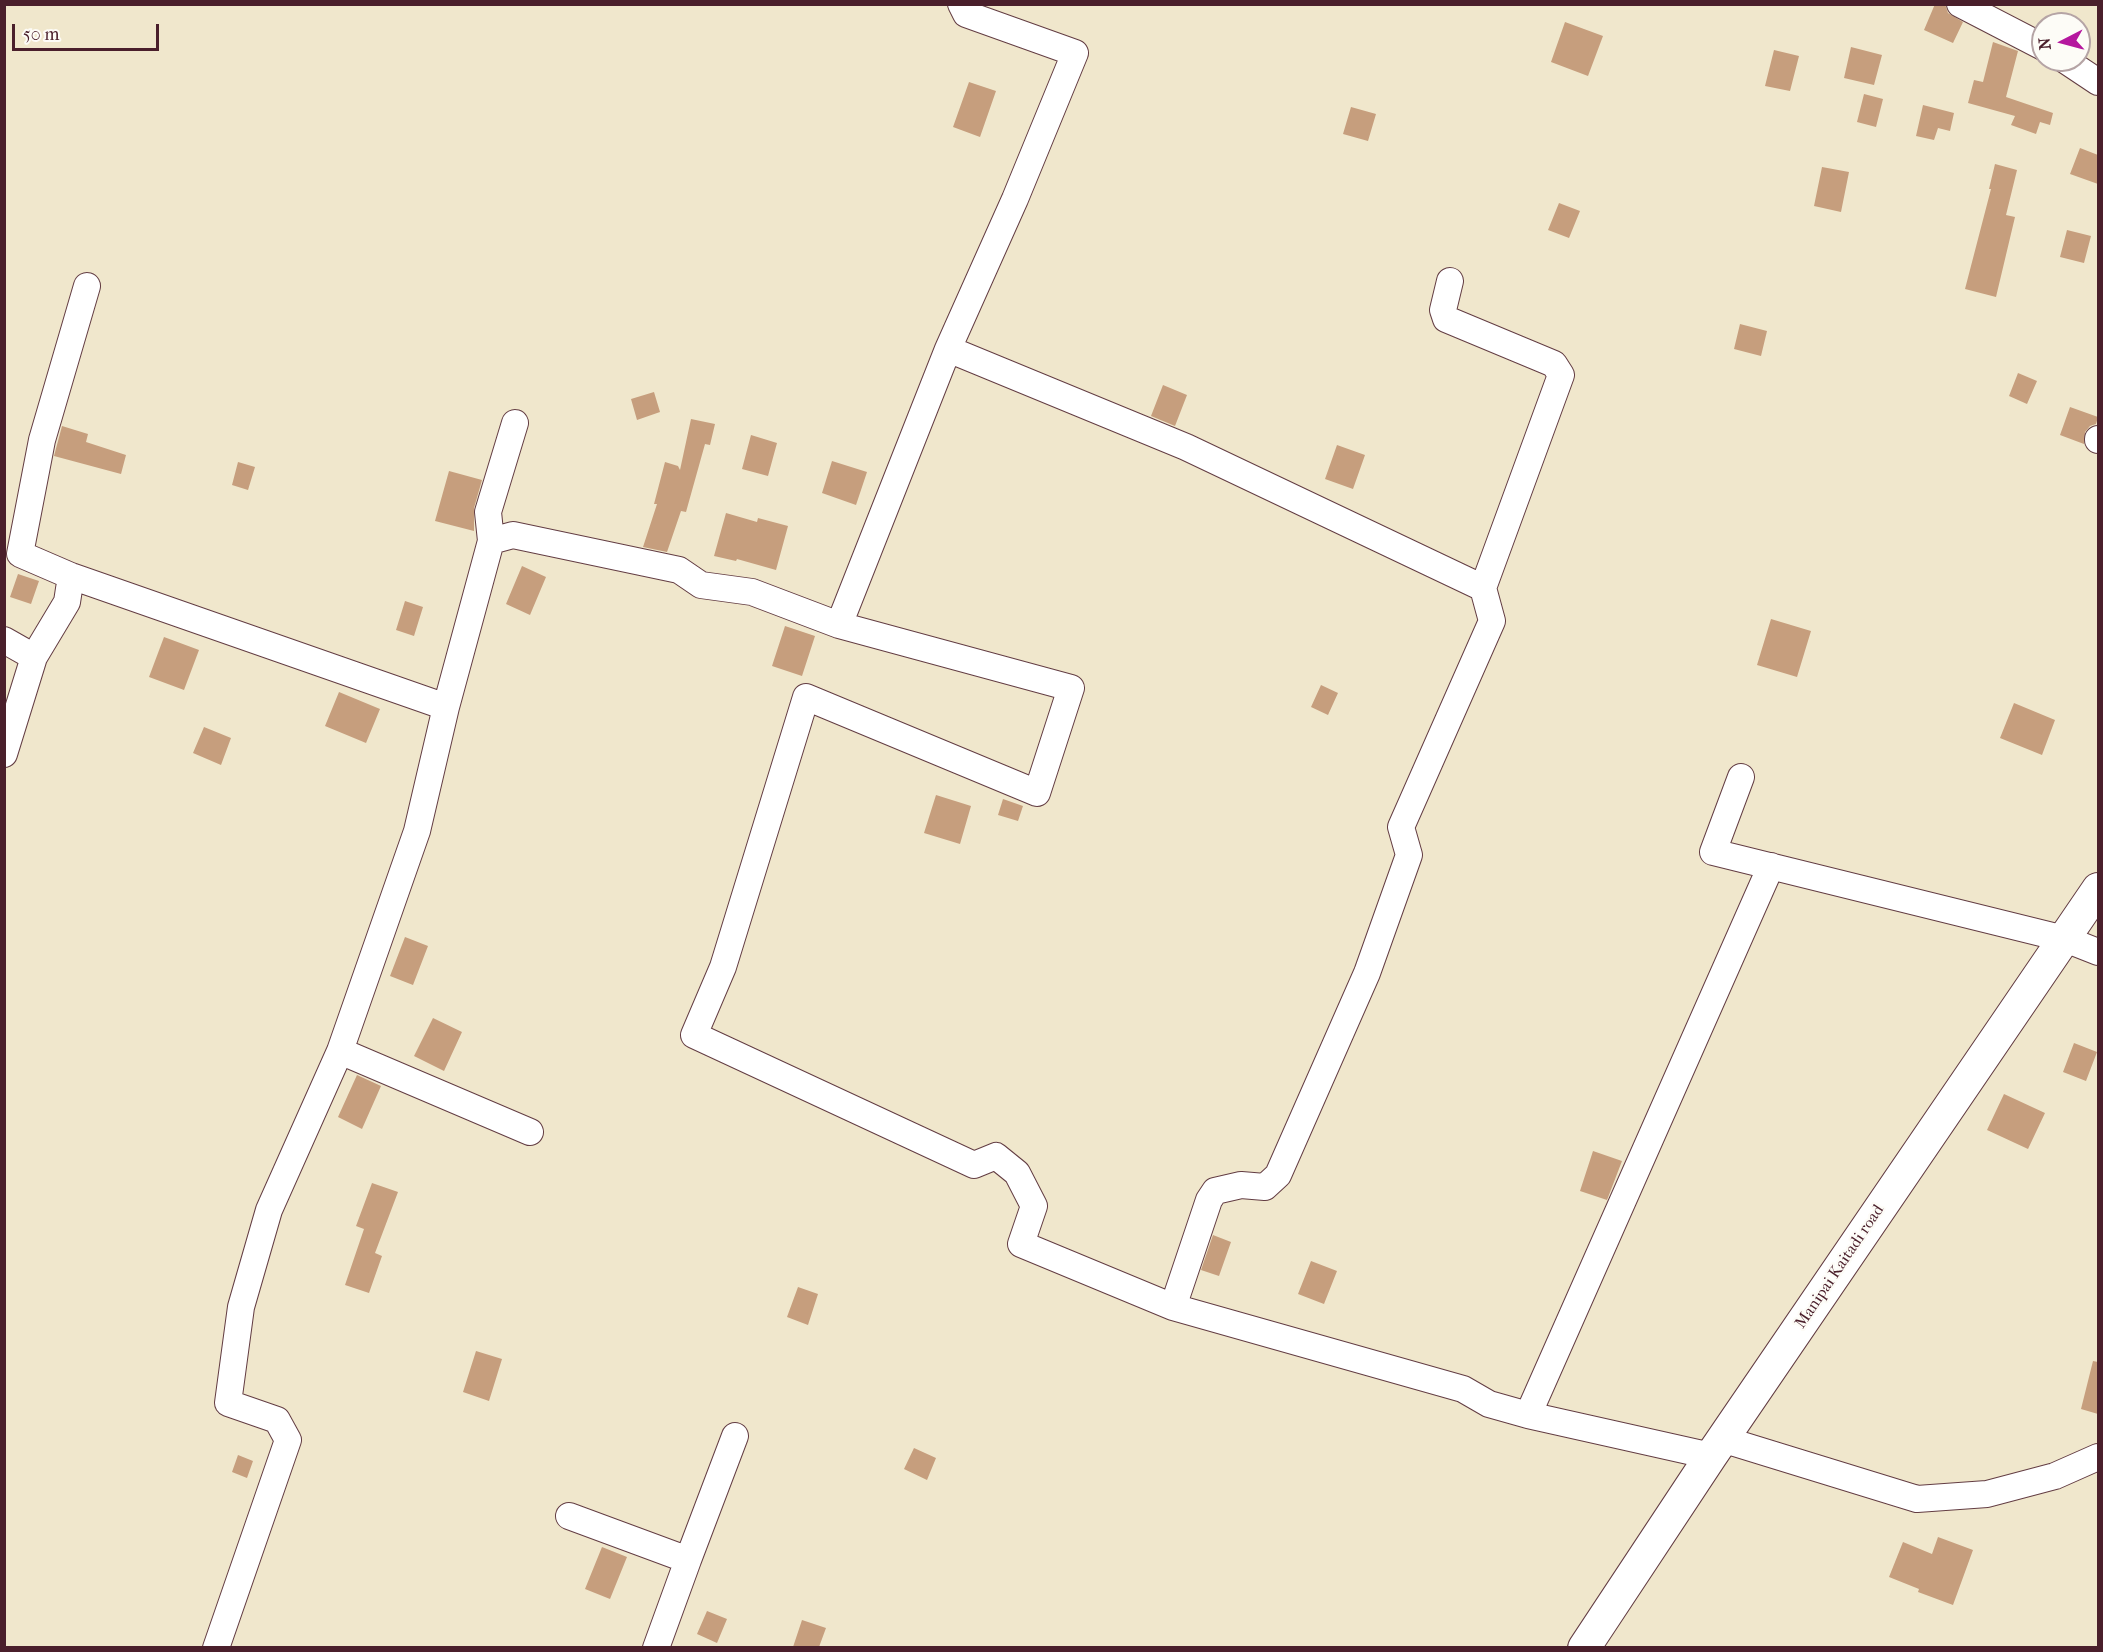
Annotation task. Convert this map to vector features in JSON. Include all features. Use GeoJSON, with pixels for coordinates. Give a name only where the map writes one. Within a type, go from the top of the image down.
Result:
{"type":"FeatureCollection","features":[{"type":"Feature","properties":{"kind":"main road","name":"Manipai Kaitadi road"},"geometry":{"type":"LineString","coordinates":[[1584,1647],[1716,1448],[2098,889]]}},
{"type":"Feature","properties":{"kind":"street"},"geometry":{"type":"LineString","coordinates":[[839,625],[948,349],[1015,199],[1075,53],[966,14],[962,4]]}},
{"type":"Feature","properties":{"kind":"street"},"geometry":{"type":"LineString","coordinates":[[1960,4],[2031,41]]}},
{"type":"Feature","properties":{"kind":"street"},"geometry":{"type":"LineString","coordinates":[[2083,72],[2098,82]]}},
{"type":"Feature","properties":{"kind":"street"},"geometry":{"type":"LineString","coordinates":[[1173,1307],[1209,1200],[1215,1191],[1242,1185],[1265,1187],[1278,1175],[1367,973],[1409,855],[1401,827],[1492,621],[1483,588],[1561,375],[1554,364],[1446,319],[1443,310],[1450,281]]}},
{"type":"Feature","properties":{"kind":"street"},"geometry":{"type":"LineString","coordinates":[[87,286],[42,440],[20,554],[71,576],[446,707]]}},
{"type":"Feature","properties":{"kind":"street"},"geometry":{"type":"LineString","coordinates":[[948,349],[1186,447],[1483,588]]}},
{"type":"Feature","properties":{"kind":"street"},"geometry":{"type":"LineString","coordinates":[[216,1647],[288,1440],[277,1420],[228,1402],[241,1307],[268,1210],[340,1051],[417,831],[446,707],[491,541],[488,512],[515,423]]}},
{"type":"Feature","properties":{"kind":"street"},"geometry":{"type":"LineString","coordinates":[[491,541],[513,535],[679,570],[701,585],[752,592],[839,625],[1071,688],[1037,793],[806,697],[723,967],[694,1035],[974,1165],[996,1156],[1017,1173],[1034,1206],[1021,1244],[1173,1307],[1463,1389],[1489,1404],[1528,1415],[1716,1448],[1917,1499],[1987,1494],[2055,1476],[2098,1457]]}},
{"type":"Feature","properties":{"kind":"street"},"geometry":{"type":"LineString","coordinates":[[4,753],[34,657],[67,602],[71,576]]}},
{"type":"Feature","properties":{"kind":"street"},"geometry":{"type":"LineString","coordinates":[[4,640],[34,657]]}},
{"type":"Feature","properties":{"kind":"street"},"geometry":{"type":"LineString","coordinates":[[1741,777],[1713,852],[2065,939],[2098,952]]}},
{"type":"Feature","properties":{"kind":"street"},"geometry":{"type":"LineString","coordinates":[[1528,1415],[1771,866]]}},
{"type":"Feature","properties":{"kind":"street"},"geometry":{"type":"LineString","coordinates":[[340,1051],[530,1132]]}},
{"type":"Feature","properties":{"kind":"street"},"geometry":{"type":"LineString","coordinates":[[656,1647],[735,1436]]}},
{"type":"Feature","properties":{"kind":"street"},"geometry":{"type":"LineString","coordinates":[[569,1516],[688,1560]]}},
{"type":"Feature","properties":{"kind":"building"},"geometry":{"type":"Polygon","coordinates":[[[1935,4],[1945,4],[1948,13],[1963,22],[1953,43],[1924,30],[1935,4]]]}},
{"type":"Feature","properties":{"kind":"building"},"geometry":{"type":"Polygon","coordinates":[[[1565,22],[1603,36],[1588,76],[1551,62],[1565,22]]]}},
{"type":"Feature","properties":{"kind":"building"},"geometry":{"type":"Polygon","coordinates":[[[1993,42],[2018,51],[2006,97],[2053,113],[2050,125],[2040,122],[2036,134],[2011,125],[2015,116],[1968,103],[1974,80],[1983,82],[1993,42]]]}},
{"type":"Feature","properties":{"kind":"building"},"geometry":{"type":"Polygon","coordinates":[[[1851,47],[1882,55],[1874,85],[1844,78],[1851,47]]]}},
{"type":"Feature","properties":{"kind":"building"},"geometry":{"type":"Polygon","coordinates":[[[1774,50],[1799,56],[1790,91],[1765,86],[1774,50]]]}},
{"type":"Feature","properties":{"kind":"building"},"geometry":{"type":"Polygon","coordinates":[[[969,82],[996,91],[980,137],[953,127],[969,82]]]}},
{"type":"Feature","properties":{"kind":"building"},"geometry":{"type":"Polygon","coordinates":[[[1864,94],[1883,99],[1876,127],[1857,122],[1864,94]]]}},
{"type":"Feature","properties":{"kind":"building"},"geometry":{"type":"Polygon","coordinates":[[[1923,105],[1954,113],[1950,131],[1938,128],[1934,140],[1916,136],[1923,105]]]}},
{"type":"Feature","properties":{"kind":"building"},"geometry":{"type":"Polygon","coordinates":[[[1351,107],[1376,114],[1368,141],[1343,134],[1351,107]]]}},
{"type":"Feature","properties":{"kind":"building"},"geometry":{"type":"Polygon","coordinates":[[[2080,148],[2098,155],[2098,184],[2070,174],[2080,148]]]}},
{"type":"Feature","properties":{"kind":"building"},"geometry":{"type":"Polygon","coordinates":[[[1995,164],[2017,170],[2006,215],[2015,217],[1996,297],[1965,289],[1991,189],[1989,189],[1995,164]]]}},
{"type":"Feature","properties":{"kind":"building"},"geometry":{"type":"Polygon","coordinates":[[[1822,167],[1849,172],[1841,212],[1814,206],[1822,167]]]}},
{"type":"Feature","properties":{"kind":"building"},"geometry":{"type":"Polygon","coordinates":[[[1559,203],[1580,211],[1569,238],[1548,230],[1559,203]]]}},
{"type":"Feature","properties":{"kind":"building"},"geometry":{"type":"Polygon","coordinates":[[[2067,230],[2091,236],[2084,263],[2060,257],[2067,230]]]}},
{"type":"Feature","properties":{"kind":"building"},"geometry":{"type":"Polygon","coordinates":[[[1740,324],[1767,331],[1761,356],[1734,349],[1740,324]]]}},
{"type":"Feature","properties":{"kind":"building"},"geometry":{"type":"Polygon","coordinates":[[[2018,373],[2037,381],[2027,404],[2009,396],[2018,373]]]}},
{"type":"Feature","properties":{"kind":"building"},"geometry":{"type":"Polygon","coordinates":[[[1163,385],[1187,395],[1175,426],[1151,416],[1163,385]]]}},
{"type":"Feature","properties":{"kind":"building"},"geometry":{"type":"Polygon","coordinates":[[[654,392],[660,412],[637,420],[631,399],[654,392]]]}},
{"type":"Feature","properties":{"kind":"building"},"geometry":{"type":"Polygon","coordinates":[[[2070,407],[2098,417],[2096,424],[2090,426],[2085,432],[2084,444],[2060,435],[2070,407]]]}},
{"type":"Feature","properties":{"kind":"building"},"geometry":{"type":"Polygon","coordinates":[[[691,419],[715,424],[710,445],[705,444],[686,512],[681,511],[667,552],[643,547],[657,504],[654,504],[665,462],[678,466],[680,470],[691,419]]]}},
{"type":"Feature","properties":{"kind":"building"},"geometry":{"type":"Polygon","coordinates":[[[62,426],[88,434],[86,442],[126,455],[121,474],[54,456],[62,426]]]}},
{"type":"Feature","properties":{"kind":"building"},"geometry":{"type":"Polygon","coordinates":[[[751,435],[777,443],[768,476],[742,469],[751,435]]]}},
{"type":"Feature","properties":{"kind":"building"},"geometry":{"type":"Polygon","coordinates":[[[1337,445],[1365,455],[1353,489],[1325,479],[1337,445]]]}},
{"type":"Feature","properties":{"kind":"building"},"geometry":{"type":"Polygon","coordinates":[[[832,461],[867,472],[856,505],[822,493],[832,461]]]}},
{"type":"Feature","properties":{"kind":"building"},"geometry":{"type":"Polygon","coordinates":[[[238,462],[255,467],[248,490],[232,485],[238,462]]]}},
{"type":"Feature","properties":{"kind":"building"},"geometry":{"type":"Polygon","coordinates":[[[449,471],[482,480],[474,508],[474,531],[435,521],[449,471]]]}},
{"type":"Feature","properties":{"kind":"building"},"geometry":{"type":"Polygon","coordinates":[[[726,513],[757,522],[758,518],[788,526],[776,570],[737,559],[736,561],[714,556],[726,513]]]}},
{"type":"Feature","properties":{"kind":"building"},"geometry":{"type":"Polygon","coordinates":[[[522,566],[546,577],[530,615],[506,604],[522,566]]]}},
{"type":"Feature","properties":{"kind":"building"},"geometry":{"type":"Polygon","coordinates":[[[18,574],[39,581],[31,604],[10,597],[18,574]]]}},
{"type":"Feature","properties":{"kind":"building"},"geometry":{"type":"Polygon","coordinates":[[[405,601],[423,607],[414,636],[396,630],[405,601]]]}},
{"type":"Feature","properties":{"kind":"building"},"geometry":{"type":"Polygon","coordinates":[[[1771,619],[1811,631],[1797,677],[1757,665],[1771,619]]]}},
{"type":"Feature","properties":{"kind":"building"},"geometry":{"type":"Polygon","coordinates":[[[785,626],[815,636],[802,676],[772,666],[785,626]]]}},
{"type":"Feature","properties":{"kind":"building"},"geometry":{"type":"Polygon","coordinates":[[[164,637],[199,650],[184,690],[149,677],[164,637]]]}},
{"type":"Feature","properties":{"kind":"building"},"geometry":{"type":"Polygon","coordinates":[[[1321,685],[1338,693],[1328,715],[1311,707],[1321,685]]]}},
{"type":"Feature","properties":{"kind":"building"},"geometry":{"type":"Polygon","coordinates":[[[339,692],[380,709],[366,743],[325,726],[339,692]]]}},
{"type":"Feature","properties":{"kind":"building"},"geometry":{"type":"Polygon","coordinates":[[[2014,703],[2055,720],[2042,755],[2000,738],[2014,703]]]}},
{"type":"Feature","properties":{"kind":"building"},"geometry":{"type":"Polygon","coordinates":[[[204,727],[231,738],[221,765],[193,753],[204,727]]]}},
{"type":"Feature","properties":{"kind":"building"},"geometry":{"type":"Polygon","coordinates":[[[936,795],[971,806],[960,844],[924,833],[936,795]]]}},
{"type":"Feature","properties":{"kind":"building"},"geometry":{"type":"Polygon","coordinates":[[[1003,799],[1023,806],[1018,821],[998,815],[1003,799]]]}},
{"type":"Feature","properties":{"kind":"building"},"geometry":{"type":"Polygon","coordinates":[[[405,937],[428,946],[413,985],[390,976],[405,937]]]}},
{"type":"Feature","properties":{"kind":"building"},"geometry":{"type":"Polygon","coordinates":[[[433,1018],[462,1032],[444,1071],[414,1056],[433,1018]]]}},
{"type":"Feature","properties":{"kind":"building"},"geometry":{"type":"Polygon","coordinates":[[[2074,1043],[2097,1052],[2086,1081],[2063,1072],[2074,1043]]]}},
{"type":"Feature","properties":{"kind":"building"},"geometry":{"type":"Polygon","coordinates":[[[357,1075],[381,1086],[362,1129],[338,1117],[357,1075]]]}},
{"type":"Feature","properties":{"kind":"building"},"geometry":{"type":"Polygon","coordinates":[[[2004,1094],[2045,1113],[2028,1149],[1987,1130],[2004,1094]]]}},
{"type":"Feature","properties":{"kind":"building"},"geometry":{"type":"Polygon","coordinates":[[[1593,1151],[1622,1161],[1607,1200],[1580,1191],[1593,1151]]]}},
{"type":"Feature","properties":{"kind":"building"},"geometry":{"type":"Polygon","coordinates":[[[372,1183],[398,1192],[375,1253],[382,1256],[369,1293],[345,1285],[364,1229],[356,1226],[372,1183]]]}},
{"type":"Feature","properties":{"kind":"building"},"geometry":{"type":"Polygon","coordinates":[[[1213,1235],[1231,1242],[1219,1276],[1201,1270],[1213,1235]]]}},
{"type":"Feature","properties":{"kind":"building"},"geometry":{"type":"Polygon","coordinates":[[[1311,1261],[1337,1271],[1324,1304],[1298,1294],[1311,1261]]]}},
{"type":"Feature","properties":{"kind":"building"},"geometry":{"type":"Polygon","coordinates":[[[798,1287],[818,1294],[808,1325],[787,1317],[798,1287]]]}},
{"type":"Feature","properties":{"kind":"building"},"geometry":{"type":"Polygon","coordinates":[[[476,1351],[502,1359],[489,1401],[463,1392],[476,1351]]]}},
{"type":"Feature","properties":{"kind":"building"},"geometry":{"type":"Polygon","coordinates":[[[2093,1361],[2098,1362],[2098,1414],[2081,1409],[2093,1361]]]}},
{"type":"Feature","properties":{"kind":"building"},"geometry":{"type":"Polygon","coordinates":[[[914,1448],[936,1458],[927,1480],[904,1469],[914,1448]]]}},
{"type":"Feature","properties":{"kind":"building"},"geometry":{"type":"Polygon","coordinates":[[[238,1455],[253,1461],[247,1478],[232,1472],[238,1455]]]}},
{"type":"Feature","properties":{"kind":"building"},"geometry":{"type":"Polygon","coordinates":[[[1938,1537],[1973,1550],[1953,1605],[1918,1592],[1919,1589],[1889,1577],[1903,1542],[1932,1554],[1938,1537]]]}},
{"type":"Feature","properties":{"kind":"building"},"geometry":{"type":"Polygon","coordinates":[[[602,1547],[627,1557],[610,1599],[585,1589],[602,1547]]]}},
{"type":"Feature","properties":{"kind":"building"},"geometry":{"type":"Polygon","coordinates":[[[707,1611],[727,1619],[717,1643],[697,1634],[707,1611]]]}},
{"type":"Feature","properties":{"kind":"building"},"geometry":{"type":"Polygon","coordinates":[[[802,1620],[826,1628],[819,1647],[793,1647],[802,1620]]]}}]}
